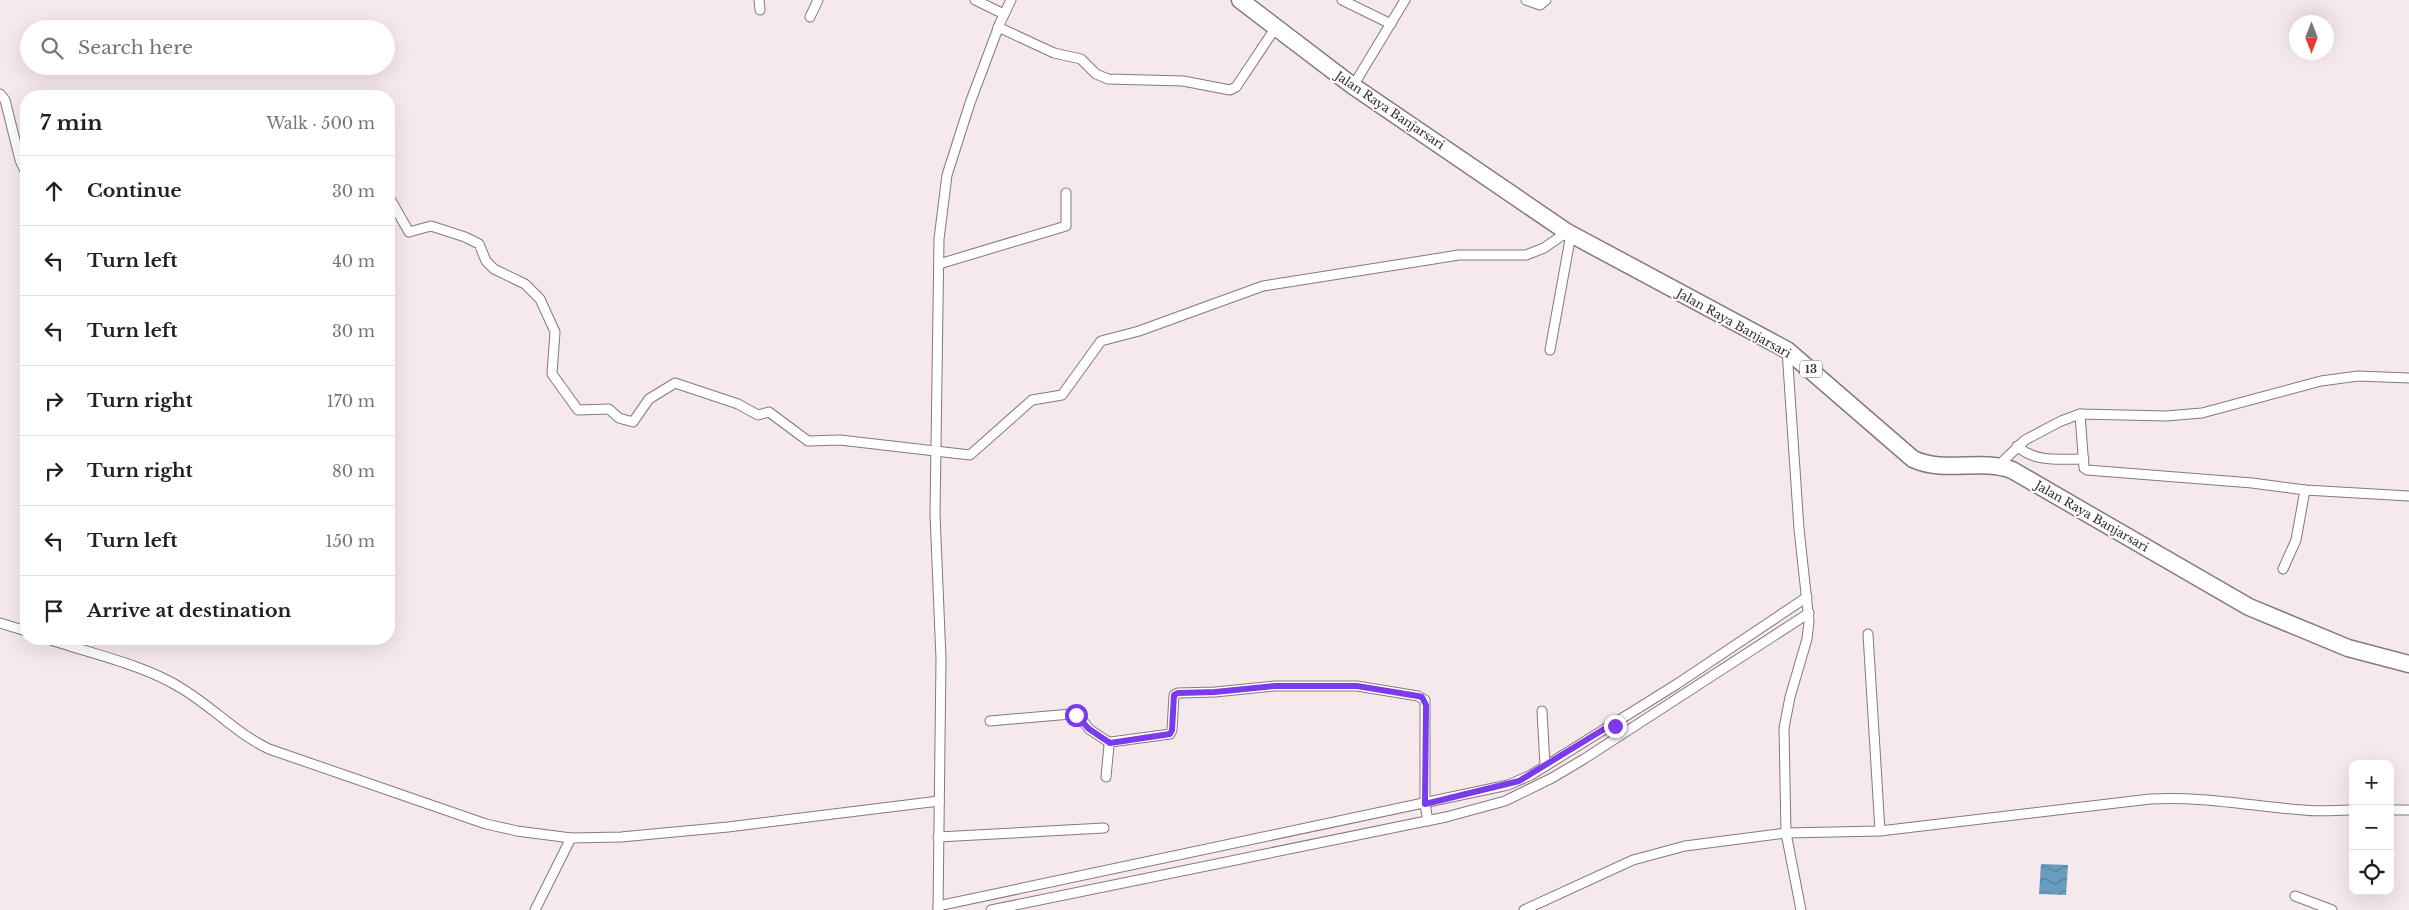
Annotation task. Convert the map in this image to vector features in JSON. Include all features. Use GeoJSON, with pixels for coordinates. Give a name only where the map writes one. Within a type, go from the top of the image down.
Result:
{"type":"FeatureCollection","features":[{"type":"Feature","properties":{"kind":"highway","name":"Jalan Raya Banjarsari"},"geometry":{"type":"LineString","coordinates":[[1240,0],[1353,86],[1569,233],[1787,350],[1913,459],[1936,466],[1999,465],[2033,482],[2249,607],[2348,648],[2409,664]]}},
{"type":"Feature","properties":{"kind":"street"},"geometry":{"type":"LineString","coordinates":[[759,0],[760,10]]}},
{"type":"Feature","properties":{"kind":"street"},"geometry":{"type":"LineString","coordinates":[[810,17],[818,0]]}},
{"type":"Feature","properties":{"kind":"street"},"geometry":{"type":"LineString","coordinates":[[975,0],[1004,14]]}},
{"type":"Feature","properties":{"kind":"street"},"geometry":{"type":"LineString","coordinates":[[1011,0],[998,27],[947,175],[939,239],[935,514],[941,659],[938,908],[1072,885],[1427,813],[1470,802],[1508,785],[1534,781],[1545,766],[1617,729],[1808,606]]}},
{"type":"Feature","properties":{"kind":"street"},"geometry":{"type":"LineString","coordinates":[[1342,0],[1391,24]]}},
{"type":"Feature","properties":{"kind":"street"},"geometry":{"type":"LineString","coordinates":[[1353,86],[1406,0]]}},
{"type":"Feature","properties":{"kind":"street"},"geometry":{"type":"LineString","coordinates":[[1526,0],[1540,5],[1546,0]]}},
{"type":"Feature","properties":{"kind":"street"},"geometry":{"type":"LineString","coordinates":[[998,27],[1051,52],[1081,60],[1096,74],[1108,79],[1183,81],[1230,90],[1236,86],[1276,27]]}},
{"type":"Feature","properties":{"kind":"street"},"geometry":{"type":"LineString","coordinates":[[0,94],[5,100],[20,160]]}},
{"type":"Feature","properties":{"kind":"street"},"geometry":{"type":"LineString","coordinates":[[938,264],[1066,226],[1066,193]]}},
{"type":"Feature","properties":{"kind":"street"},"geometry":{"type":"LineString","coordinates":[[395,208],[409,232],[431,226],[466,237],[478,244],[486,261],[494,269],[525,284],[540,299],[555,332],[552,374],[578,410],[609,409],[619,418],[633,422],[649,399],[675,383],[738,404],[758,415],[769,412],[808,441],[840,440],[970,455],[1032,400],[1062,395],[1101,341],[1140,331],[1263,286],[1459,255],[1526,254],[1544,248],[1569,233]]}},
{"type":"Feature","properties":{"kind":"street"},"geometry":{"type":"LineString","coordinates":[[1550,350],[1569,233]]}},
{"type":"Feature","properties":{"kind":"street"},"geometry":{"type":"LineString","coordinates":[[1787,350],[1800,529],[1808,606],[1808,639],[1790,697],[1784,728],[1786,832],[1801,910]]}},
{"type":"Feature","properties":{"kind":"street"},"geometry":{"type":"LineString","coordinates":[[1999,465],[2017,446],[2042,430],[2080,414],[2166,416],[2202,413],[2321,382],[2358,376],[2409,378]]}},
{"type":"Feature","properties":{"kind":"street"},"geometry":{"type":"LineString","coordinates":[[2080,414],[2084,463],[2087,470],[2252,483],[2305,490],[2409,496]]}},
{"type":"Feature","properties":{"kind":"street"},"geometry":{"type":"LineString","coordinates":[[2017,446],[2036,457],[2084,463]]}},
{"type":"Feature","properties":{"kind":"street"},"geometry":{"type":"LineString","coordinates":[[2283,569],[2296,540],[2305,490]]}},
{"type":"Feature","properties":{"kind":"street"},"geometry":{"type":"LineString","coordinates":[[991,910],[1072,885],[1427,813],[1470,802],[1505,801],[1808,606]]}},
{"type":"Feature","properties":{"kind":"street"},"geometry":{"type":"LineString","coordinates":[[0,623],[20,629]]}},
{"type":"Feature","properties":{"kind":"street"},"geometry":{"type":"LineString","coordinates":[[1868,634],[1880,831]]}},
{"type":"Feature","properties":{"kind":"street"},"geometry":{"type":"LineString","coordinates":[[65,645],[169,681],[194,696],[242,735],[306,764],[486,824],[517,832],[572,838],[621,837],[718,828],[938,801]]}},
{"type":"Feature","properties":{"kind":"street"},"geometry":{"type":"LineString","coordinates":[[990,721],[1057,714],[1076,715],[1089,729],[1110,743],[1170,734],[1172,730],[1174,695],[1178,693],[1215,692],[1275,686],[1357,686],[1418,696],[1422,697],[1426,705],[1427,813]]}},
{"type":"Feature","properties":{"kind":"street"},"geometry":{"type":"LineString","coordinates":[[1542,711],[1545,766]]}},
{"type":"Feature","properties":{"kind":"street"},"geometry":{"type":"LineString","coordinates":[[1106,777],[1110,743]]}},
{"type":"Feature","properties":{"kind":"street"},"geometry":{"type":"LineString","coordinates":[[1524,910],[1633,860],[1686,846],[1786,832],[1880,831],[2180,797],[2206,798],[2304,810],[2349,810]]}},
{"type":"Feature","properties":{"kind":"street"},"geometry":{"type":"LineString","coordinates":[[2394,810],[2409,810]]}},
{"type":"Feature","properties":{"kind":"street"},"geometry":{"type":"LineString","coordinates":[[938,837],[1104,828]]}},
{"type":"Feature","properties":{"kind":"street"},"geometry":{"type":"LineString","coordinates":[[535,910],[572,838]]}},
{"type":"Feature","properties":{"kind":"street"},"geometry":{"type":"LineString","coordinates":[[2295,896],[2332,910]]}},
{"type":"Feature","properties":{"kind":"water"},"geometry":{"type":"Polygon","coordinates":[[[2041,864],[2068,865],[2066,895],[2039,894],[2041,864]]]}},
{"type":"Feature","properties":{"kind":"route"},"geometry":{"type":"LineString","coordinates":[[1076,715],[1080,717],[1089,729],[1110,743],[1170,734],[1173,724],[1174,695],[1182,692],[1215,692],[1275,686],[1357,686],[1422,697],[1426,705],[1425,804],[1519,781],[1614,723],[1615,726]]}}]}
